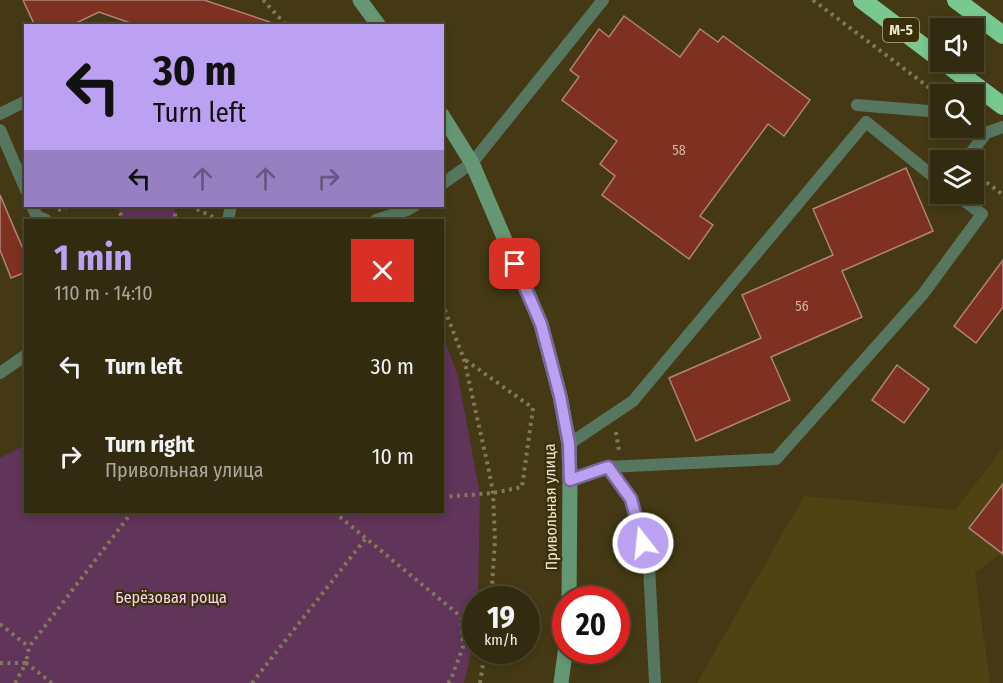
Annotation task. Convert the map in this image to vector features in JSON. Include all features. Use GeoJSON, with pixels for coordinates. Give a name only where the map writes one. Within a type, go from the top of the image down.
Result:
{"type":"FeatureCollection","features":[{"type":"Feature","properties":{"kind":"highway","name":"М-5"},"geometry":{"type":"LineString","coordinates":[[862,0],[930,51]]}},
{"type":"Feature","properties":{"kind":"highway"},"geometry":{"type":"LineString","coordinates":[[956,0],[1003,35]]}},
{"type":"Feature","properties":{"kind":"highway","name":"М-5"},"geometry":{"type":"LineString","coordinates":[[954,72],[966,84]]}},
{"type":"Feature","properties":{"kind":"highway","name":"М-5"},"geometry":{"type":"LineString","coordinates":[[984,98],[1003,106]]}},
{"type":"Feature","properties":{"kind":"main road"},"geometry":{"type":"LineString","coordinates":[[360,0],[378,24]]}},
{"type":"Feature","properties":{"kind":"main road","name":"Привольная улица"},"geometry":{"type":"LineString","coordinates":[[444,118],[472,163],[541,324],[560,396],[569,444],[569,586]]}},
{"type":"Feature","properties":{"kind":"main road"},"geometry":{"type":"LineString","coordinates":[[561,683],[564,664]]}},
{"type":"Feature","properties":{"kind":"lane"},"geometry":{"type":"LineString","coordinates":[[444,183],[472,163],[603,0]]}},
{"type":"Feature","properties":{"kind":"lane"},"geometry":{"type":"LineString","coordinates":[[0,114],[24,102]]}},
{"type":"Feature","properties":{"kind":"lane"},"geometry":{"type":"LineString","coordinates":[[857,105],[930,111]]}},
{"type":"Feature","properties":{"kind":"lane"},"geometry":{"type":"LineString","coordinates":[[569,444],[633,400],[866,122],[930,174]]}},
{"type":"Feature","properties":{"kind":"lane"},"geometry":{"type":"LineString","coordinates":[[973,150],[986,133],[1003,127]]}},
{"type":"Feature","properties":{"kind":"lane"},"geometry":{"type":"LineString","coordinates":[[0,130],[24,185]]}},
{"type":"Feature","properties":{"kind":"lane"},"geometry":{"type":"LineString","coordinates":[[968,204],[979,212]]}},
{"type":"Feature","properties":{"kind":"lane"},"geometry":{"type":"LineString","coordinates":[[570,480],[608,467],[776,459],[923,294],[982,214],[976,204]]}},
{"type":"Feature","properties":{"kind":"lane"},"geometry":{"type":"LineString","coordinates":[[32,207],[37,216],[44,219]]}},
{"type":"Feature","properties":{"kind":"lane"},"geometry":{"type":"LineString","coordinates":[[379,219],[412,207]]}},
{"type":"Feature","properties":{"kind":"lane"},"geometry":{"type":"LineString","coordinates":[[0,373],[24,356]]}},
{"type":"Feature","properties":{"kind":"lane"},"geometry":{"type":"LineString","coordinates":[[608,467],[631,499],[649,565],[655,683]]}},
{"type":"Feature","properties":{"kind":"path"},"geometry":{"type":"LineString","coordinates":[[263,0],[285,24]]}},
{"type":"Feature","properties":{"kind":"path"},"geometry":{"type":"LineString","coordinates":[[813,0],[930,88]]}},
{"type":"Feature","properties":{"kind":"path"},"geometry":{"type":"LineString","coordinates":[[984,180],[1003,195]]}},
{"type":"Feature","properties":{"kind":"path"},"geometry":{"type":"LineString","coordinates":[[192,207],[217,219]]}},
{"type":"Feature","properties":{"kind":"path"},"geometry":{"type":"LineString","coordinates":[[444,308],[464,359],[489,471],[495,541],[492,586]]}},
{"type":"Feature","properties":{"kind":"path"},"geometry":{"type":"LineString","coordinates":[[444,497],[492,493],[522,487],[532,408],[464,359]]}},
{"type":"Feature","properties":{"kind":"path"},"geometry":{"type":"LineString","coordinates":[[15,683],[26,663],[30,647],[131,513]]}},
{"type":"Feature","properties":{"kind":"path"},"geometry":{"type":"LineString","coordinates":[[335,513],[461,617],[463,647],[448,683]]}},
{"type":"Feature","properties":{"kind":"path"},"geometry":{"type":"LineString","coordinates":[[252,683],[366,538]]}},
{"type":"Feature","properties":{"kind":"path"},"geometry":{"type":"LineString","coordinates":[[0,624],[30,647]]}},
{"type":"Feature","properties":{"kind":"path"},"geometry":{"type":"LineString","coordinates":[[0,663],[26,663],[52,683]]}},
{"type":"Feature","properties":{"kind":"path"},"geometry":{"type":"LineString","coordinates":[[480,683],[483,664]]}},
{"type":"Feature","properties":{"kind":"shaded area"},"geometry":{"type":"Polygon","coordinates":[[[1003,448],[1003,558],[999,555],[975,573],[990,683],[697,683],[804,496],[955,510],[1003,448]]]}},
{"type":"Feature","properties":{"kind":"green space"},"geometry":{"type":"Polygon","coordinates":[[[117,207],[175,207],[175,219],[123,219],[117,207]]]}},
{"type":"Feature","properties":{"kind":"green space","name":"Берёзовая роща"},"geometry":{"type":"Polygon","coordinates":[[[444,339],[458,376],[480,494],[478,586],[462,586],[462,664],[469,664],[464,683],[0,683],[0,458],[24,446],[24,513],[444,513],[444,339]]]}},
{"type":"Feature","properties":{"kind":"building"},"geometry":{"type":"Polygon","coordinates":[[[23,0],[204,0],[270,22],[270,24],[133,24],[99,12],[74,24],[34,24],[23,0]]]}},
{"type":"Feature","properties":{"kind":"building"},"geometry":{"type":"Polygon","coordinates":[[[624,16],[680,57],[700,29],[718,42],[723,36],[810,100],[784,136],[768,124],[700,216],[713,225],[689,259],[602,195],[615,176],[600,164],[617,141],[562,100],[579,77],[570,70],[599,29],[609,37],[624,16]]]}},
{"type":"Feature","properties":{"kind":"building"},"geometry":{"type":"Polygon","coordinates":[[[906,168],[933,231],[842,271],[862,317],[771,357],[790,400],[696,441],[669,378],[761,338],[742,295],[833,255],[813,209],[906,168]]]}},
{"type":"Feature","properties":{"kind":"building"},"geometry":{"type":"Polygon","coordinates":[[[0,195],[24,251],[24,273],[11,278],[0,250],[0,195]]]}},
{"type":"Feature","properties":{"kind":"building"},"geometry":{"type":"Polygon","coordinates":[[[1003,260],[1003,307],[976,343],[954,326],[1003,260]]]}},
{"type":"Feature","properties":{"kind":"building"},"geometry":{"type":"Polygon","coordinates":[[[897,365],[929,389],[904,423],[872,400],[897,365]]]}},
{"type":"Feature","properties":{"kind":"building"},"geometry":{"type":"Polygon","coordinates":[[[1003,484],[1003,554],[969,528],[1003,484]]]}},
{"type":"Feature","properties":{"kind":"route"},"geometry":{"type":"LineString","coordinates":[[515,264],[541,324],[560,396],[569,444],[570,480],[608,467],[631,499],[643,543]]}}]}
